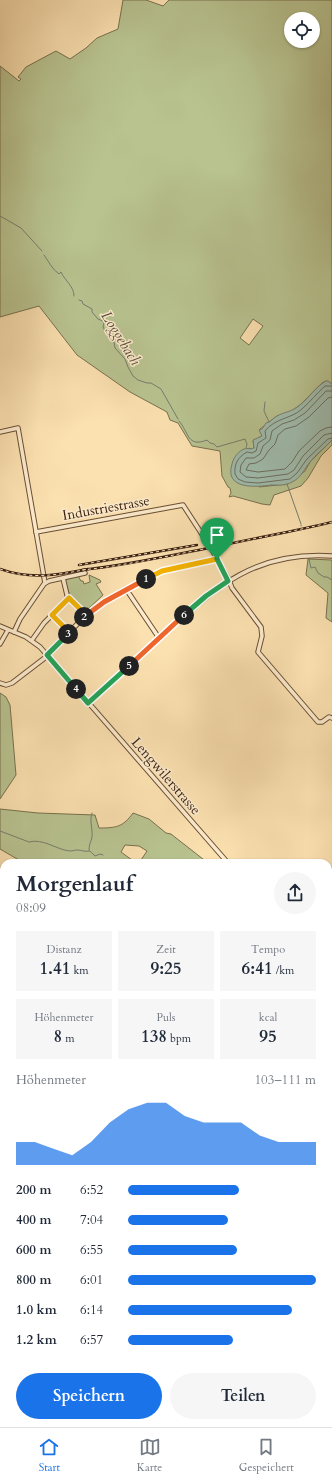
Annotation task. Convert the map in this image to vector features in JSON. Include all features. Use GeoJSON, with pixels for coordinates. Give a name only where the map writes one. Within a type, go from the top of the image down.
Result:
{"type":"FeatureCollection","features":[{"type":"Feature","properties":{"kind":"street"},"geometry":{"type":"LineString","coordinates":[[0,432],[18,428],[45,582]]}},
{"type":"Feature","properties":{"kind":"street","name":"Industriestrasse"},"geometry":{"type":"LineString","coordinates":[[36,532],[183,505],[209,545]]}},
{"type":"Feature","properties":{"kind":"street"},"geometry":{"type":"LineString","coordinates":[[212,550],[232,588],[261,627],[262,636],[258,652],[318,722],[322,722],[329,717],[332,718]]}},
{"type":"Feature","properties":{"kind":"street"},"geometry":{"type":"LineString","coordinates":[[88,703],[206,596],[228,581],[249,570],[273,561],[292,557],[332,556]]}},
{"type":"Feature","properties":{"kind":"street"},"geometry":{"type":"LineString","coordinates":[[0,683],[6,685],[9,684],[47,655],[83,618],[97,607],[126,589],[162,571],[217,559]]}},
{"type":"Feature","properties":{"kind":"street"},"geometry":{"type":"LineString","coordinates":[[14,632],[20,619],[45,582],[85,573]]}},
{"type":"Feature","properties":{"kind":"street"},"geometry":{"type":"LineString","coordinates":[[63,578],[65,589],[69,598],[84,613],[83,618]]}},
{"type":"Feature","properties":{"kind":"street"},"geometry":{"type":"LineString","coordinates":[[126,589],[159,638]]}},
{"type":"Feature","properties":{"kind":"street"},"geometry":{"type":"LineString","coordinates":[[0,626],[32,640],[44,623],[69,598]]}},
{"type":"Feature","properties":{"kind":"street"},"geometry":{"type":"LineString","coordinates":[[52,615],[69,632]]}},
{"type":"Feature","properties":{"kind":"street"},"geometry":{"type":"LineString","coordinates":[[0,644],[8,630]]}},
{"type":"Feature","properties":{"kind":"street","name":"Lengwilerstrasse"},"geometry":{"type":"LineString","coordinates":[[32,640],[47,655],[224,859]]}},
{"type":"Feature","properties":{"kind":"green space"},"geometry":{"type":"Polygon","coordinates":[[[123,0],[146,0],[163,6],[169,0],[332,0],[332,384],[326,381],[322,383],[300,405],[290,412],[277,416],[260,429],[262,436],[253,441],[254,447],[252,449],[249,448],[259,487],[287,484],[305,471],[310,462],[332,440],[332,445],[321,456],[308,478],[301,486],[274,495],[270,505],[233,496],[229,497],[231,493],[230,488],[222,476],[220,451],[192,446],[178,423],[170,420],[167,412],[130,392],[77,355],[39,306],[0,317],[0,66],[19,81],[21,79],[18,77],[26,67],[56,51],[70,59],[97,38],[118,29],[123,0]],[[253,319],[240,338],[249,345],[263,326],[253,319]]]}},
{"type":"Feature","properties":{"kind":"green space"},"geometry":{"type":"Polygon","coordinates":[[[308,559],[332,560],[332,622],[326,618],[328,593],[306,575],[308,559]]]}},
{"type":"Feature","properties":{"kind":"green space"},"geometry":{"type":"Polygon","coordinates":[[[89,575],[100,580],[101,582],[96,584],[103,595],[85,612],[72,598],[65,580],[78,576],[84,584],[90,582],[89,575]]]}},
{"type":"Feature","properties":{"kind":"green space"},"geometry":{"type":"Polygon","coordinates":[[[0,693],[6,697],[10,705],[16,775],[0,799],[0,693]]]}},
{"type":"Feature","properties":{"kind":"green space"},"geometry":{"type":"Polygon","coordinates":[[[0,809],[38,813],[95,815],[99,828],[119,826],[133,813],[149,819],[203,859],[142,859],[147,851],[139,846],[125,845],[121,852],[131,859],[17,859],[0,849],[0,809]]]}},
{"type":"Feature","properties":{"kind":"water"},"geometry":{"type":"Polygon","coordinates":[[[326,381],[332,384],[332,440],[312,459],[298,478],[290,483],[282,485],[250,486],[237,483],[233,479],[231,472],[234,458],[237,454],[244,449],[254,448],[253,440],[262,436],[259,430],[262,429],[266,423],[297,407],[326,381]]]}},
{"type":"Feature","properties":{"kind":"waterway","name":"Loggebach"},"geometry":{"type":"LineString","coordinates":[[0,216],[21,228],[42,251]]}},
{"type":"Feature","properties":{"kind":"waterway","name":"Loggebach"},"geometry":{"type":"LineString","coordinates":[[44,255],[54,270],[59,274],[61,272],[73,289],[74,296]]}},
{"type":"Feature","properties":{"kind":"waterway","name":"Loggebach"},"geometry":{"type":"LineString","coordinates":[[79,300],[92,309],[92,312],[98,319],[103,321],[103,327],[109,338],[114,342],[115,348],[125,359],[133,376],[138,380],[151,383],[161,389],[178,419]]}},
{"type":"Feature","properties":{"kind":"waterway"},"geometry":{"type":"LineString","coordinates":[[265,402],[264,411],[269,422]]}},
{"type":"Feature","properties":{"kind":"waterway","name":"Loggebach"},"geometry":{"type":"LineString","coordinates":[[179,421],[189,438],[196,442],[207,440],[217,447],[245,439],[247,444],[246,448]]}},
{"type":"Feature","properties":{"kind":"waterway"},"geometry":{"type":"LineString","coordinates":[[287,484],[301,524]]}},
{"type":"Feature","properties":{"kind":"waterway"},"geometry":{"type":"LineString","coordinates":[[309,559],[311,568],[315,567],[318,573],[332,580]]}},
{"type":"Feature","properties":{"kind":"waterway"},"geometry":{"type":"LineString","coordinates":[[89,850],[92,837],[92,813]]}},
{"type":"Feature","properties":{"kind":"waterway"},"geometry":{"type":"LineString","coordinates":[[0,831],[29,842],[34,841],[45,843],[70,851],[90,851],[95,856],[100,854],[103,855]]}},
{"type":"Feature","properties":{"kind":"waterway"},"geometry":{"type":"LineString","coordinates":[[332,1154],[332,1159]]}},
{"type":"Feature","properties":{"kind":"railway"},"geometry":{"type":"LineString","coordinates":[[82,570],[153,559],[332,522]]}},
{"type":"Feature","properties":{"kind":"railway"},"geometry":{"type":"LineString","coordinates":[[79,565],[197,545]]}},
{"type":"Feature","properties":{"kind":"railway"},"geometry":{"type":"LineString","coordinates":[[0,569],[33,575],[55,575],[88,569]]}},
{"type":"Feature","properties":{"kind":"route"},"geometry":{"type":"LineString","coordinates":[[217,559],[228,578],[228,581],[206,596],[88,703],[47,655],[69,632],[52,615],[69,598],[84,613],[83,618],[104,602],[162,571],[217,559]]}}]}
